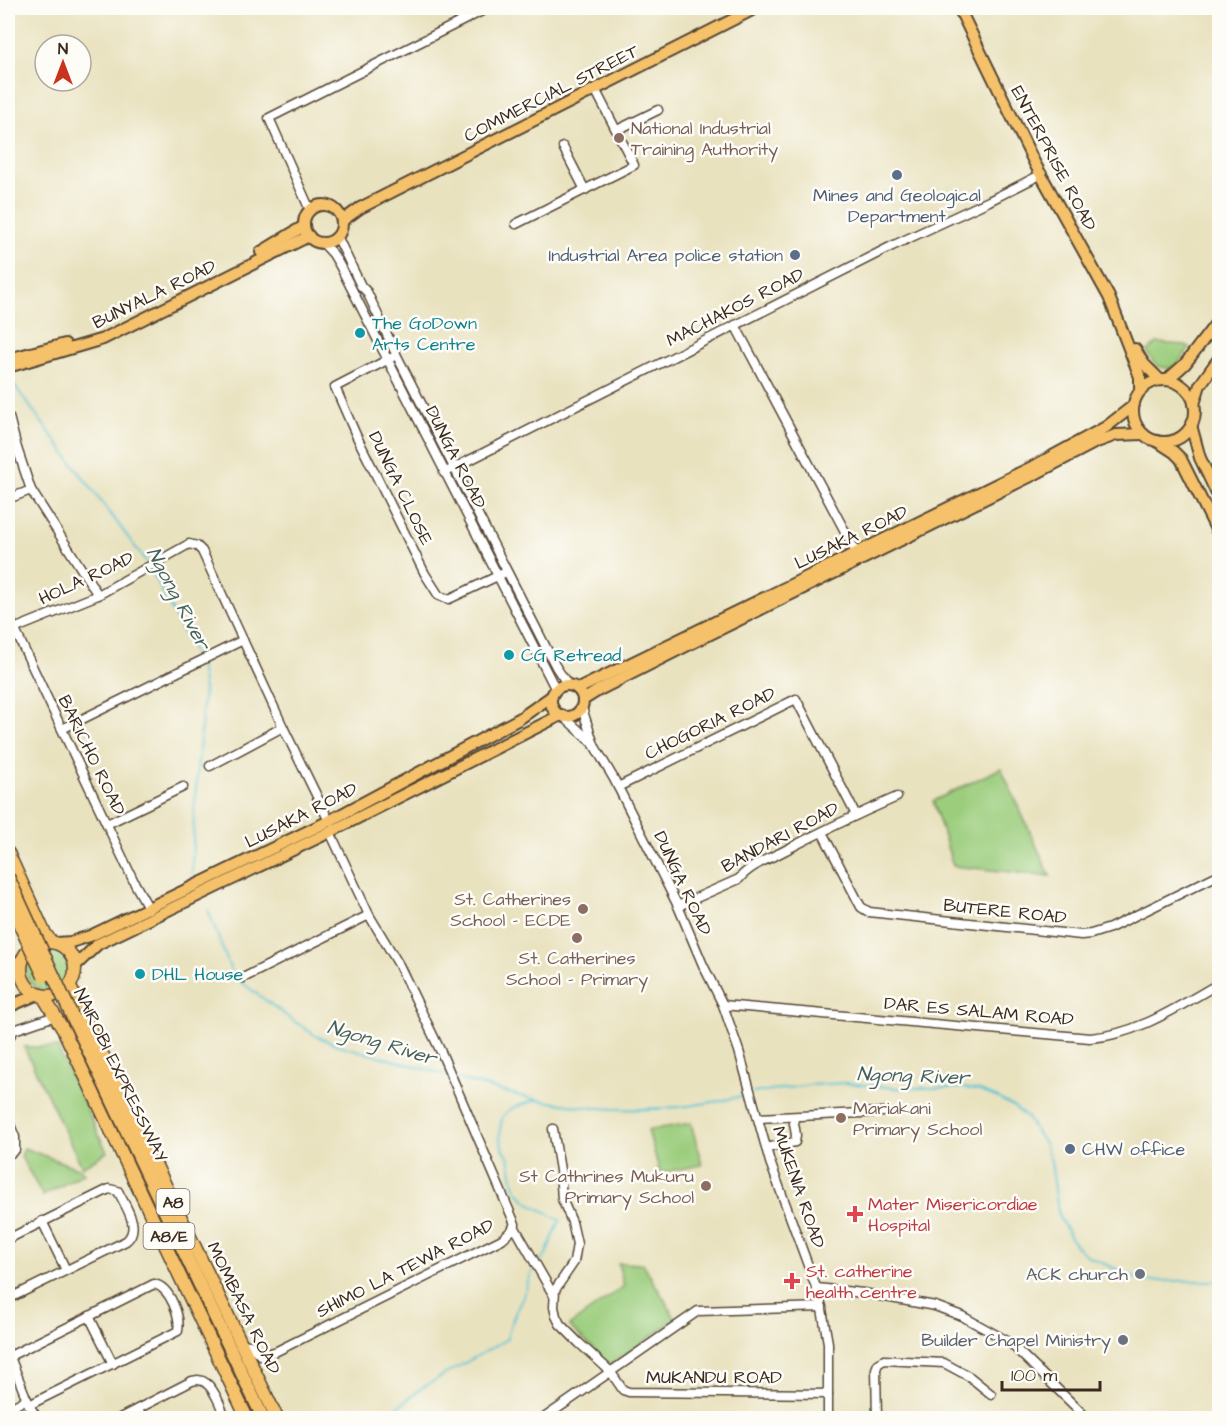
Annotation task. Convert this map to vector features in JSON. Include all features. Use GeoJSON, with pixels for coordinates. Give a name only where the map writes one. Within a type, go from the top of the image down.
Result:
{"type":"FeatureCollection","features":[{"type":"Feature","properties":{"kind":"highway"},"geometry":{"type":"LineString","coordinates":[[8,853],[44,932],[53,942],[69,952],[75,966],[74,976],[69,985],[57,994],[40,995]]}},
{"type":"Feature","properties":{"kind":"highway","name":"NAIROBI EXPRESSWAY"},"geometry":{"type":"LineString","coordinates":[[8,877],[263,1419]]}},
{"type":"Feature","properties":{"kind":"highway","name":"NAIROBI EXPRESSWAY"},"geometry":{"type":"LineString","coordinates":[[8,900],[152,1198],[254,1419]]}},
{"type":"Feature","properties":{"kind":"highway","name":"A8"},"geometry":{"type":"LineString","coordinates":[[8,907],[21,936],[24,956],[21,976],[25,984],[40,995],[64,1031],[247,1419]]}},
{"type":"Feature","properties":{"kind":"highway"},"geometry":{"type":"LineString","coordinates":[[24,956],[38,944],[53,942]]}},
{"type":"Feature","properties":{"kind":"highway","name":"MOMBASA ROAD"},"geometry":{"type":"LineString","coordinates":[[69,985],[277,1419]]}},
{"type":"Feature","properties":{"kind":"main road","name":"COMMERCIAL STREET"},"geometry":{"type":"LineString","coordinates":[[342,221],[360,208],[756,8]]}},
{"type":"Feature","properties":{"kind":"main road","name":"ENTERPRISE ROAD"},"geometry":{"type":"LineString","coordinates":[[959,8],[1035,164],[1109,297],[1140,376],[1140,391]]}},
{"type":"Feature","properties":{"kind":"main road"},"geometry":{"type":"LineString","coordinates":[[323,205],[336,210],[342,221],[337,237],[322,242],[306,231],[304,220],[310,210],[323,205]]}},
{"type":"Feature","properties":{"kind":"main road","name":"COMMERCIAL STREET"},"geometry":{"type":"LineString","coordinates":[[336,210],[360,208]]}},
{"type":"Feature","properties":{"kind":"main road","name":"BUNYALA ROAD"},"geometry":{"type":"LineString","coordinates":[[8,359],[80,340],[121,323],[306,231]]}},
{"type":"Feature","properties":{"kind":"main road","name":"BUNYALA ROAD"},"geometry":{"type":"LineString","coordinates":[[8,367],[103,339],[306,231]]}},
{"type":"Feature","properties":{"kind":"main road"},"geometry":{"type":"LineString","coordinates":[[1220,318],[1178,372],[1164,380],[1153,382],[1140,391],[1133,406],[1135,421],[1143,434],[1174,452],[1180,459],[1220,537]]}},
{"type":"Feature","properties":{"kind":"main road","name":"ENTERPRISE ROAD"},"geometry":{"type":"LineString","coordinates":[[1120,323],[1144,364],[1164,380]]}},
{"type":"Feature","properties":{"kind":"main road"},"geometry":{"type":"LineString","coordinates":[[1156,441],[1173,441],[1191,425],[1200,385],[1220,357]]}},
{"type":"Feature","properties":{"kind":"main road"},"geometry":{"type":"LineString","coordinates":[[1164,380],[1174,382],[1187,391],[1194,404]]}},
{"type":"Feature","properties":{"kind":"main road","name":"LUSAKA ROAD"},"geometry":{"type":"LineString","coordinates":[[573,687],[1038,464],[1106,427],[1133,406]]}},
{"type":"Feature","properties":{"kind":"main road"},"geometry":{"type":"LineString","coordinates":[[1191,425],[1200,458],[1220,500]]}},
{"type":"Feature","properties":{"kind":"main road","name":"LUSAKA ROAD"},"geometry":{"type":"LineString","coordinates":[[583,704],[598,690],[1101,440],[1116,435],[1143,434]]}},
{"type":"Feature","properties":{"kind":"main road"},"geometry":{"type":"LineString","coordinates":[[573,687],[583,704],[574,715],[562,716],[552,707],[554,693],[573,687]]}},
{"type":"Feature","properties":{"kind":"main road","name":"LUSAKA ROAD"},"geometry":{"type":"LineString","coordinates":[[75,966],[98,944],[330,826],[519,719],[554,693]]}},
{"type":"Feature","properties":{"kind":"main road","name":"LUSAKA ROAD"},"geometry":{"type":"LineString","coordinates":[[53,942],[71,942],[90,936],[562,716]]}},
{"type":"Feature","properties":{"kind":"main road"},"geometry":{"type":"LineString","coordinates":[[8,971],[24,956]]}},
{"type":"Feature","properties":{"kind":"main road"},"geometry":{"type":"LineString","coordinates":[[8,1007],[40,995]]}},
{"type":"Feature","properties":{"kind":"street"},"geometry":{"type":"LineString","coordinates":[[310,210],[268,118],[488,8]]}},
{"type":"Feature","properties":{"kind":"street"},"geometry":{"type":"LineString","coordinates":[[516,224],[634,165],[596,88]]}},
{"type":"Feature","properties":{"kind":"street"},"geometry":{"type":"LineString","coordinates":[[617,130],[658,110]]}},
{"type":"Feature","properties":{"kind":"street"},"geometry":{"type":"LineString","coordinates":[[563,147],[585,190]]}},
{"type":"Feature","properties":{"kind":"street","name":"MACHAKOS ROAD"},"geometry":{"type":"LineString","coordinates":[[444,473],[735,325],[1042,174]]}},
{"type":"Feature","properties":{"kind":"street","name":"DUNGA ROAD"},"geometry":{"type":"LineString","coordinates":[[337,237],[361,285],[367,292],[454,468],[554,693]]}},
{"type":"Feature","properties":{"kind":"street","name":"DUNGA ROAD"},"geometry":{"type":"LineString","coordinates":[[322,242],[340,266],[444,473],[556,667],[573,687]]}},
{"type":"Feature","properties":{"kind":"street"},"geometry":{"type":"LineString","coordinates":[[735,325],[856,552]]}},
{"type":"Feature","properties":{"kind":"street","name":"DUNGA CLOSE"},"geometry":{"type":"LineString","coordinates":[[397,356],[335,387],[356,435],[425,574],[439,596],[449,600],[503,574]]}},
{"type":"Feature","properties":{"kind":"street"},"geometry":{"type":"LineString","coordinates":[[9,417],[31,490],[98,595]]}},
{"type":"Feature","properties":{"kind":"street"},"geometry":{"type":"LineString","coordinates":[[8,500],[31,490]]}},
{"type":"Feature","properties":{"kind":"street","name":"HOLA ROAD"},"geometry":{"type":"LineString","coordinates":[[14,629],[98,595],[189,544],[197,546],[202,551],[243,640]]}},
{"type":"Feature","properties":{"kind":"street","name":"BARICHO ROAD"},"geometry":{"type":"LineString","coordinates":[[8,615],[107,825],[150,909]]}},
{"type":"Feature","properties":{"kind":"street"},"geometry":{"type":"LineString","coordinates":[[62,729],[243,640],[330,826]]}},
{"type":"Feature","properties":{"kind":"street","name":"CHOGORIA ROAD"},"geometry":{"type":"LineString","coordinates":[[618,787],[796,699],[856,815]]}},
{"type":"Feature","properties":{"kind":"street","name":"DUNGA ROAD"},"geometry":{"type":"LineString","coordinates":[[583,704],[594,745],[618,787],[678,906],[723,1005]]}},
{"type":"Feature","properties":{"kind":"street","name":"DUNGA ROAD"},"geometry":{"type":"LineString","coordinates":[[562,716],[594,745]]}},
{"type":"Feature","properties":{"kind":"street"},"geometry":{"type":"LineString","coordinates":[[210,766],[283,727]]}},
{"type":"Feature","properties":{"kind":"street"},"geometry":{"type":"LineString","coordinates":[[107,825],[183,787]]}},
{"type":"Feature","properties":{"kind":"street","name":"BANDARI ROAD"},"geometry":{"type":"LineString","coordinates":[[678,906],[739,879],[744,872],[856,815],[897,797]]}},
{"type":"Feature","properties":{"kind":"street","name":"SHIMO LA TEWA ROAD"},"geometry":{"type":"LineString","coordinates":[[241,1344],[250,1345],[261,1356],[277,1350],[502,1239],[515,1222],[441,1052],[399,965],[369,915],[330,826]]}},
{"type":"Feature","properties":{"kind":"street","name":"BUTERE ROAD"},"geometry":{"type":"LineString","coordinates":[[822,832],[861,907],[869,912],[1081,936],[1110,928],[1220,874]]}},
{"type":"Feature","properties":{"kind":"street"},"geometry":{"type":"LineString","coordinates":[[243,978],[369,915]]}},
{"type":"Feature","properties":{"kind":"street","name":"DAR ES SALAM ROAD"},"geometry":{"type":"LineString","coordinates":[[723,1005],[1089,1038],[1122,1033],[1144,1024],[1220,983]]}},
{"type":"Feature","properties":{"kind":"street","name":"MUKENIA ROAD"},"geometry":{"type":"LineString","coordinates":[[723,1005],[740,1051],[766,1148],[822,1307],[828,1343],[828,1419]]}},
{"type":"Feature","properties":{"kind":"street"},"geometry":{"type":"LineString","coordinates":[[8,1039],[14,1030],[55,1016]]}},
{"type":"Feature","properties":{"kind":"street"},"geometry":{"type":"LineString","coordinates":[[758,1118],[883,1112]]}},
{"type":"Feature","properties":{"kind":"street"},"geometry":{"type":"LineString","coordinates":[[766,1148],[795,1142],[793,1117]]}},
{"type":"Feature","properties":{"kind":"street"},"geometry":{"type":"LineString","coordinates":[[8,1120],[15,1137],[15,1150],[8,1155]]}},
{"type":"Feature","properties":{"kind":"street"},"geometry":{"type":"LineString","coordinates":[[553,1129],[562,1199],[572,1222],[577,1244],[574,1262],[554,1296]]}},
{"type":"Feature","properties":{"kind":"street"},"geometry":{"type":"LineString","coordinates":[[8,1239],[109,1189],[118,1191],[134,1227],[131,1237],[8,1299]]}},
{"type":"Feature","properties":{"kind":"street"},"geometry":{"type":"LineString","coordinates":[[42,1221],[66,1270]]}},
{"type":"Feature","properties":{"kind":"street","name":"MUKANDU ROAD"},"geometry":{"type":"LineString","coordinates":[[514,1226],[554,1296],[554,1307],[560,1324],[610,1371],[623,1390],[629,1392],[828,1394]]}},
{"type":"Feature","properties":{"kind":"street"},"geometry":{"type":"LineString","coordinates":[[8,1409],[28,1402],[113,1364],[178,1331],[179,1320],[167,1292],[160,1285],[149,1285],[9,1354],[28,1402],[37,1419]]}},
{"type":"Feature","properties":{"kind":"street"},"geometry":{"type":"LineString","coordinates":[[817,1288],[863,1293],[935,1306],[962,1316],[1009,1342],[1087,1419]]}},
{"type":"Feature","properties":{"kind":"street"},"geometry":{"type":"LineString","coordinates":[[544,1419],[698,1311],[822,1307]]}},
{"type":"Feature","properties":{"kind":"street"},"geometry":{"type":"LineString","coordinates":[[89,1316],[113,1364]]}},
{"type":"Feature","properties":{"kind":"street"},"geometry":{"type":"LineString","coordinates":[[877,1419],[876,1369],[878,1364],[884,1360],[944,1363],[970,1377],[990,1394]]}},
{"type":"Feature","properties":{"kind":"street"},"geometry":{"type":"LineString","coordinates":[[120,1419],[192,1381],[199,1380],[205,1382],[210,1388],[224,1419]]}},
{"type":"Feature","properties":{"kind":"street"},"geometry":{"type":"LineString","coordinates":[[138,1409],[142,1419]]}},
{"type":"Feature","properties":{"kind":"green space"},"geometry":{"type":"Polygon","coordinates":[[[1157,343],[1185,345],[1190,348],[1174,368],[1164,368],[1154,363],[1147,351],[1157,343]]]}},
{"type":"Feature","properties":{"kind":"green space"},"geometry":{"type":"Polygon","coordinates":[[[1001,768],[1050,876],[953,866],[933,801],[1001,768]]]}},
{"type":"Feature","properties":{"kind":"green space"},"geometry":{"type":"Polygon","coordinates":[[[48,947],[63,954],[70,969],[63,984],[48,991],[33,984],[26,969],[33,954],[48,947]]]}},
{"type":"Feature","properties":{"kind":"green space"},"geometry":{"type":"Polygon","coordinates":[[[24,1047],[57,1047],[107,1152],[82,1167],[24,1047]]]}},
{"type":"Feature","properties":{"kind":"green space"},"geometry":{"type":"Polygon","coordinates":[[[691,1123],[702,1165],[660,1173],[648,1130],[691,1123]]]}},
{"type":"Feature","properties":{"kind":"green space"},"geometry":{"type":"Polygon","coordinates":[[[24,1148],[80,1169],[84,1173],[43,1196],[21,1157],[24,1148]]]}},
{"type":"Feature","properties":{"kind":"green space"},"geometry":{"type":"Polygon","coordinates":[[[618,1263],[643,1264],[676,1319],[610,1365],[569,1326],[624,1286],[618,1263]]]}},
{"type":"Feature","properties":{"kind":"waterway","name":"Ngong River"},"geometry":{"type":"LineString","coordinates":[[8,377],[148,564]]}},
{"type":"Feature","properties":{"kind":"waterway","name":"Ngong River"},"geometry":{"type":"LineString","coordinates":[[151,569],[197,660]]}},
{"type":"Feature","properties":{"kind":"waterway","name":"Ngong River"},"geometry":{"type":"LineString","coordinates":[[192,874],[194,814],[204,690],[200,665]]}},
{"type":"Feature","properties":{"kind":"waterway","name":"Ngong River"},"geometry":{"type":"LineString","coordinates":[[208,910],[233,976],[288,1017],[316,1036],[338,1045],[447,1075]]}},
{"type":"Feature","properties":{"kind":"waterway","name":"Ngong River"},"geometry":{"type":"LineString","coordinates":[[455,1078],[539,1100],[591,1108],[669,1108],[747,1095]]}},
{"type":"Feature","properties":{"kind":"waterway","name":"Ngong River"},"geometry":{"type":"LineString","coordinates":[[753,1093],[809,1085],[844,1083],[896,1088],[964,1088],[998,1098],[1027,1118],[1045,1145],[1051,1161],[1059,1217],[1076,1246],[1089,1257],[1143,1281],[1220,1281]]}},
{"type":"Feature","properties":{"kind":"waterway","name":"Ngong River"},"geometry":{"type":"LineString","coordinates":[[536,1100],[512,1108],[503,1116],[500,1137],[503,1149],[508,1155],[514,1184],[519,1193],[530,1204],[560,1220],[546,1255],[539,1264]]}},
{"type":"Feature","properties":{"kind":"waterway","name":"Ngong River"},"geometry":{"type":"LineString","coordinates":[[384,1418],[423,1387],[507,1339],[529,1277],[535,1268]]}},
{"type":"Feature","properties":{"kind":"place","name":"National Industrial Training Authority"},"geometry":{"type":"Point","coordinates":[619,138]}},
{"type":"Feature","properties":{"kind":"place","name":"Mines and Geological Department"},"geometry":{"type":"Point","coordinates":[897,175]}},
{"type":"Feature","properties":{"kind":"place","name":"Industrial Area police station"},"geometry":{"type":"Point","coordinates":[795,255]}},
{"type":"Feature","properties":{"kind":"place","name":"The GoDown Arts Centre"},"geometry":{"type":"Point","coordinates":[360,333]}},
{"type":"Feature","properties":{"kind":"place","name":"CG Retread"},"geometry":{"type":"Point","coordinates":[509,655]}},
{"type":"Feature","properties":{"kind":"place","name":"St. Catherines School - ECDE"},"geometry":{"type":"Point","coordinates":[583,909]}},
{"type":"Feature","properties":{"kind":"place","name":"St. Catherines School - Primary"},"geometry":{"type":"Point","coordinates":[577,938]}},
{"type":"Feature","properties":{"kind":"place","name":"DHL House"},"geometry":{"type":"Point","coordinates":[140,974]}},
{"type":"Feature","properties":{"kind":"place","name":"Mariakani Primary School"},"geometry":{"type":"Point","coordinates":[841,1118]}},
{"type":"Feature","properties":{"kind":"place","name":"CHW office"},"geometry":{"type":"Point","coordinates":[1070,1149]}},
{"type":"Feature","properties":{"kind":"place","name":"St Cathrines Mukuru Primary School"},"geometry":{"type":"Point","coordinates":[706,1186]}},
{"type":"Feature","properties":{"kind":"place","name":"Mater Misericordiae Hospital"},"geometry":{"type":"Point","coordinates":[855,1214]}},
{"type":"Feature","properties":{"kind":"place","name":"ACK church"},"geometry":{"type":"Point","coordinates":[1140,1274]}},
{"type":"Feature","properties":{"kind":"place","name":"St. catherine health centre"},"geometry":{"type":"Point","coordinates":[792,1281]}},
{"type":"Feature","properties":{"kind":"place","name":"Builder Chapel Ministry"},"geometry":{"type":"Point","coordinates":[1123,1340]}}]}
